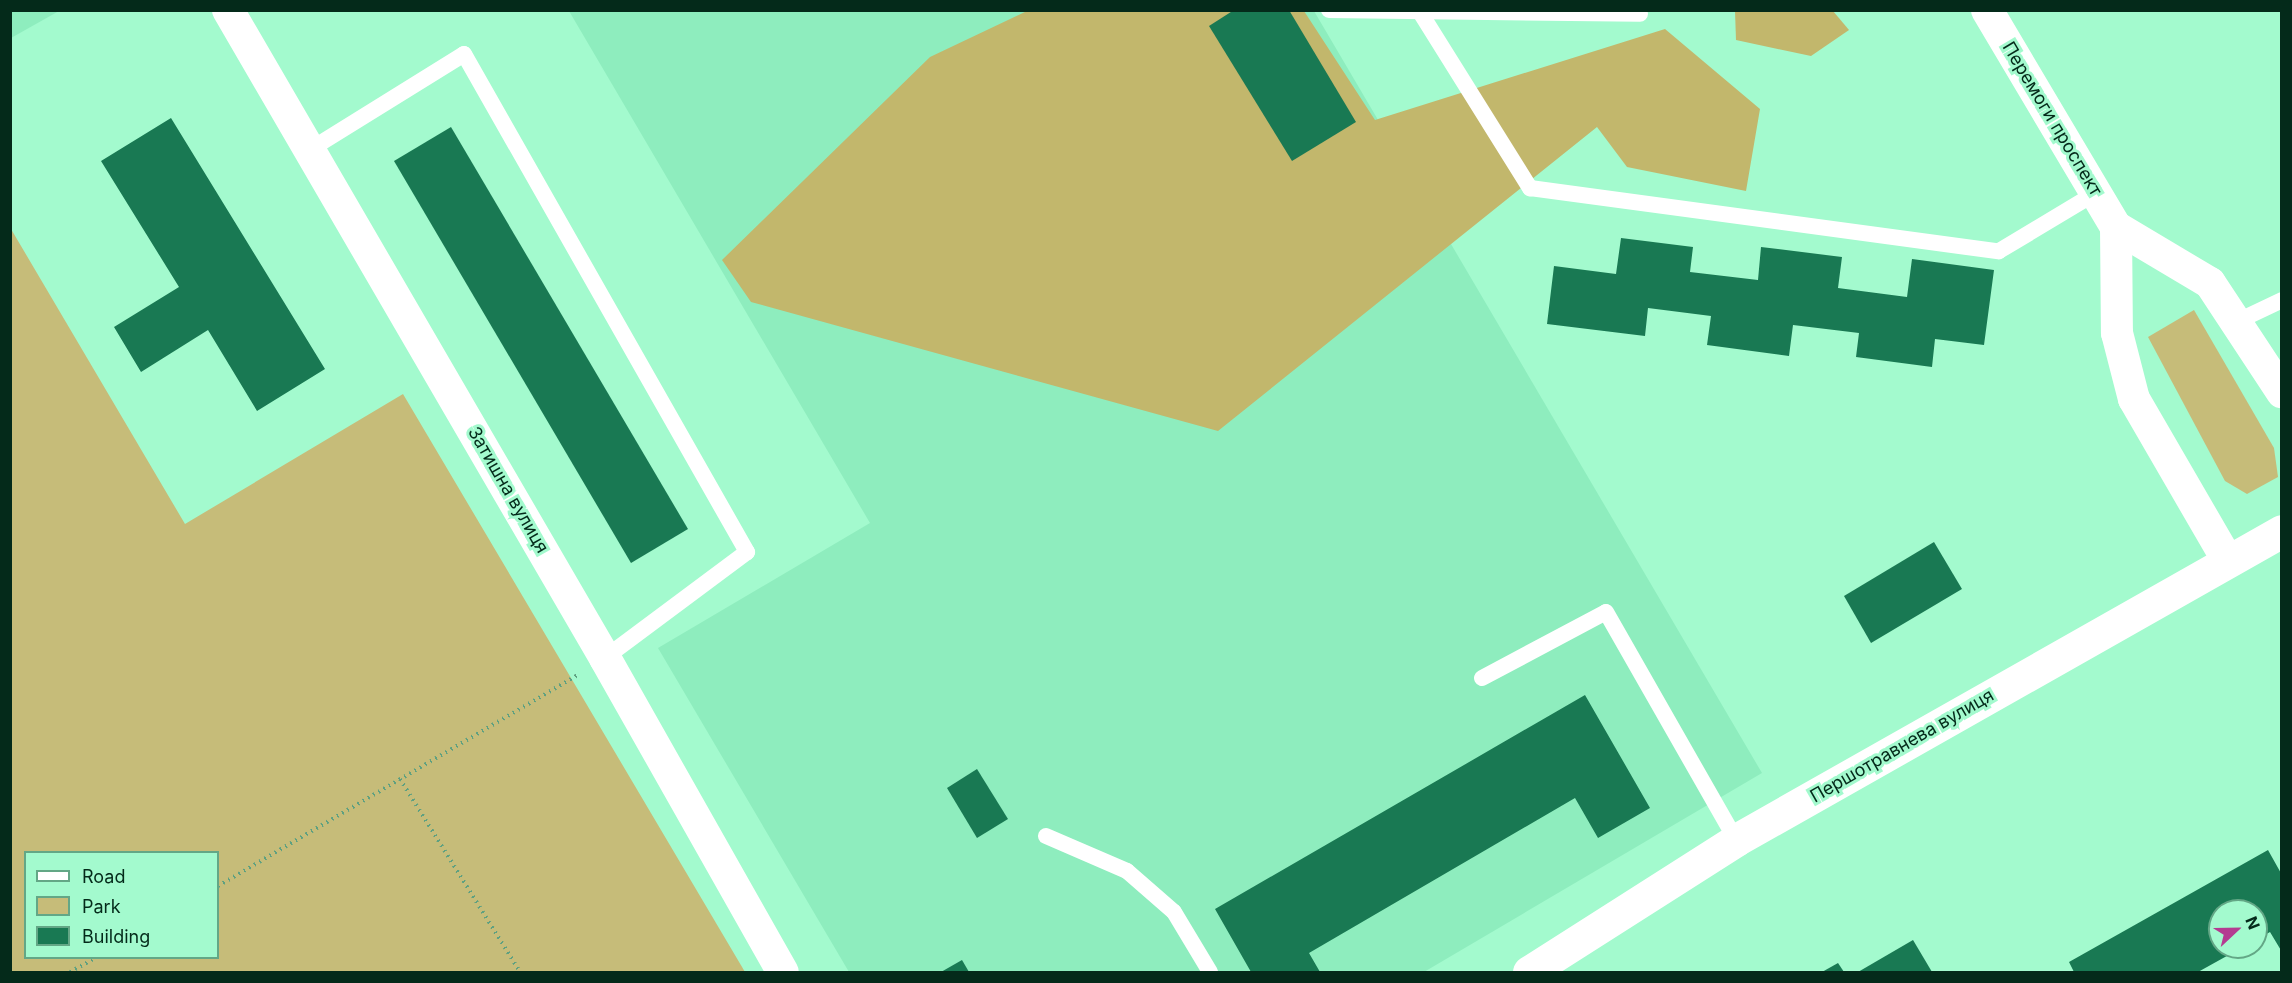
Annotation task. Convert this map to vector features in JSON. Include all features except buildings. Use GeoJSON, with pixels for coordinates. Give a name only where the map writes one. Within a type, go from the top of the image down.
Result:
{"type":"FeatureCollection","features":[{"type":"Feature","properties":{"kind":"street","name":"Затишна вулиця"},"geometry":{"type":"LineString","coordinates":[[228,10],[311,149],[605,658],[783,972]]}},
{"type":"Feature","properties":{"kind":"street","name":"Перемоги проспект"},"geometry":{"type":"LineString","coordinates":[[1987,10],[2116,227],[2210,284],[2238,321],[2282,392]]}},
{"type":"Feature","properties":{"kind":"street","name":"Перемоги проспект"},"geometry":{"type":"LineString","coordinates":[[2116,227],[2117,333],[2134,399],[2228,561]]}},
{"type":"Feature","properties":{"kind":"street","name":"Першотравнева вулиця"},"geometry":{"type":"LineString","coordinates":[[1529,972],[1736,840],[2282,531]]}},
{"type":"Feature","properties":{"kind":"lane"},"geometry":{"type":"LineString","coordinates":[[1329,10],[1640,14]]}},
{"type":"Feature","properties":{"kind":"lane"},"geometry":{"type":"LineString","coordinates":[[1420,12],[1530,188],[1998,251],[2096,193]]}},
{"type":"Feature","properties":{"kind":"lane"},"geometry":{"type":"LineString","coordinates":[[311,149],[464,54],[747,552],[605,658]]}},
{"type":"Feature","properties":{"kind":"lane"},"geometry":{"type":"LineString","coordinates":[[2238,321],[2282,300]]}},
{"type":"Feature","properties":{"kind":"lane"},"geometry":{"type":"LineString","coordinates":[[1482,678],[1606,612],[1736,840]]}},
{"type":"Feature","properties":{"kind":"lane"},"geometry":{"type":"LineString","coordinates":[[1046,836],[1127,871],[1174,912],[1210,972]]}},
{"type":"Feature","properties":{"kind":"path"},"geometry":{"type":"LineString","coordinates":[[219,885],[605,658]]}},
{"type":"Feature","properties":{"kind":"path"},"geometry":{"type":"LineString","coordinates":[[400,779],[520,972]]}},
{"type":"Feature","properties":{"kind":"path"},"geometry":{"type":"LineString","coordinates":[[70,972],[92,959]]}},
{"type":"Feature","properties":{"kind":"shaded area"},"geometry":{"type":"Polygon","coordinates":[[[11,10],[59,10],[59,11],[11,38],[11,10]]]}},
{"type":"Feature","properties":{"kind":"shaded area"},"geometry":{"type":"Polygon","coordinates":[[[569,11],[1314,11],[1762,773],[1424,972],[849,972],[658,648],[870,523],[569,11]]]}},
{"type":"Feature","properties":{"kind":"shaded area"},"geometry":{"type":"Polygon","coordinates":[[[1027,11],[1304,11],[1375,120],[1665,29],[1760,109],[1746,191],[1627,167],[1597,127],[1218,431],[751,302],[722,260],[930,57],[1027,11]]]}},
{"type":"Feature","properties":{"kind":"shaded area"},"geometry":{"type":"Polygon","coordinates":[[[1735,11],[1833,11],[1849,30],[1811,56],[1736,40],[1735,11]]]}},
{"type":"Feature","properties":{"kind":"green space"},"geometry":{"type":"Polygon","coordinates":[[[11,229],[185,524],[403,394],[745,972],[11,972],[11,229]]]}},
{"type":"Feature","properties":{"kind":"green space"},"geometry":{"type":"Polygon","coordinates":[[[2194,310],[2274,448],[2278,477],[2247,494],[2225,481],[2148,337],[2194,310]]]}}]}
